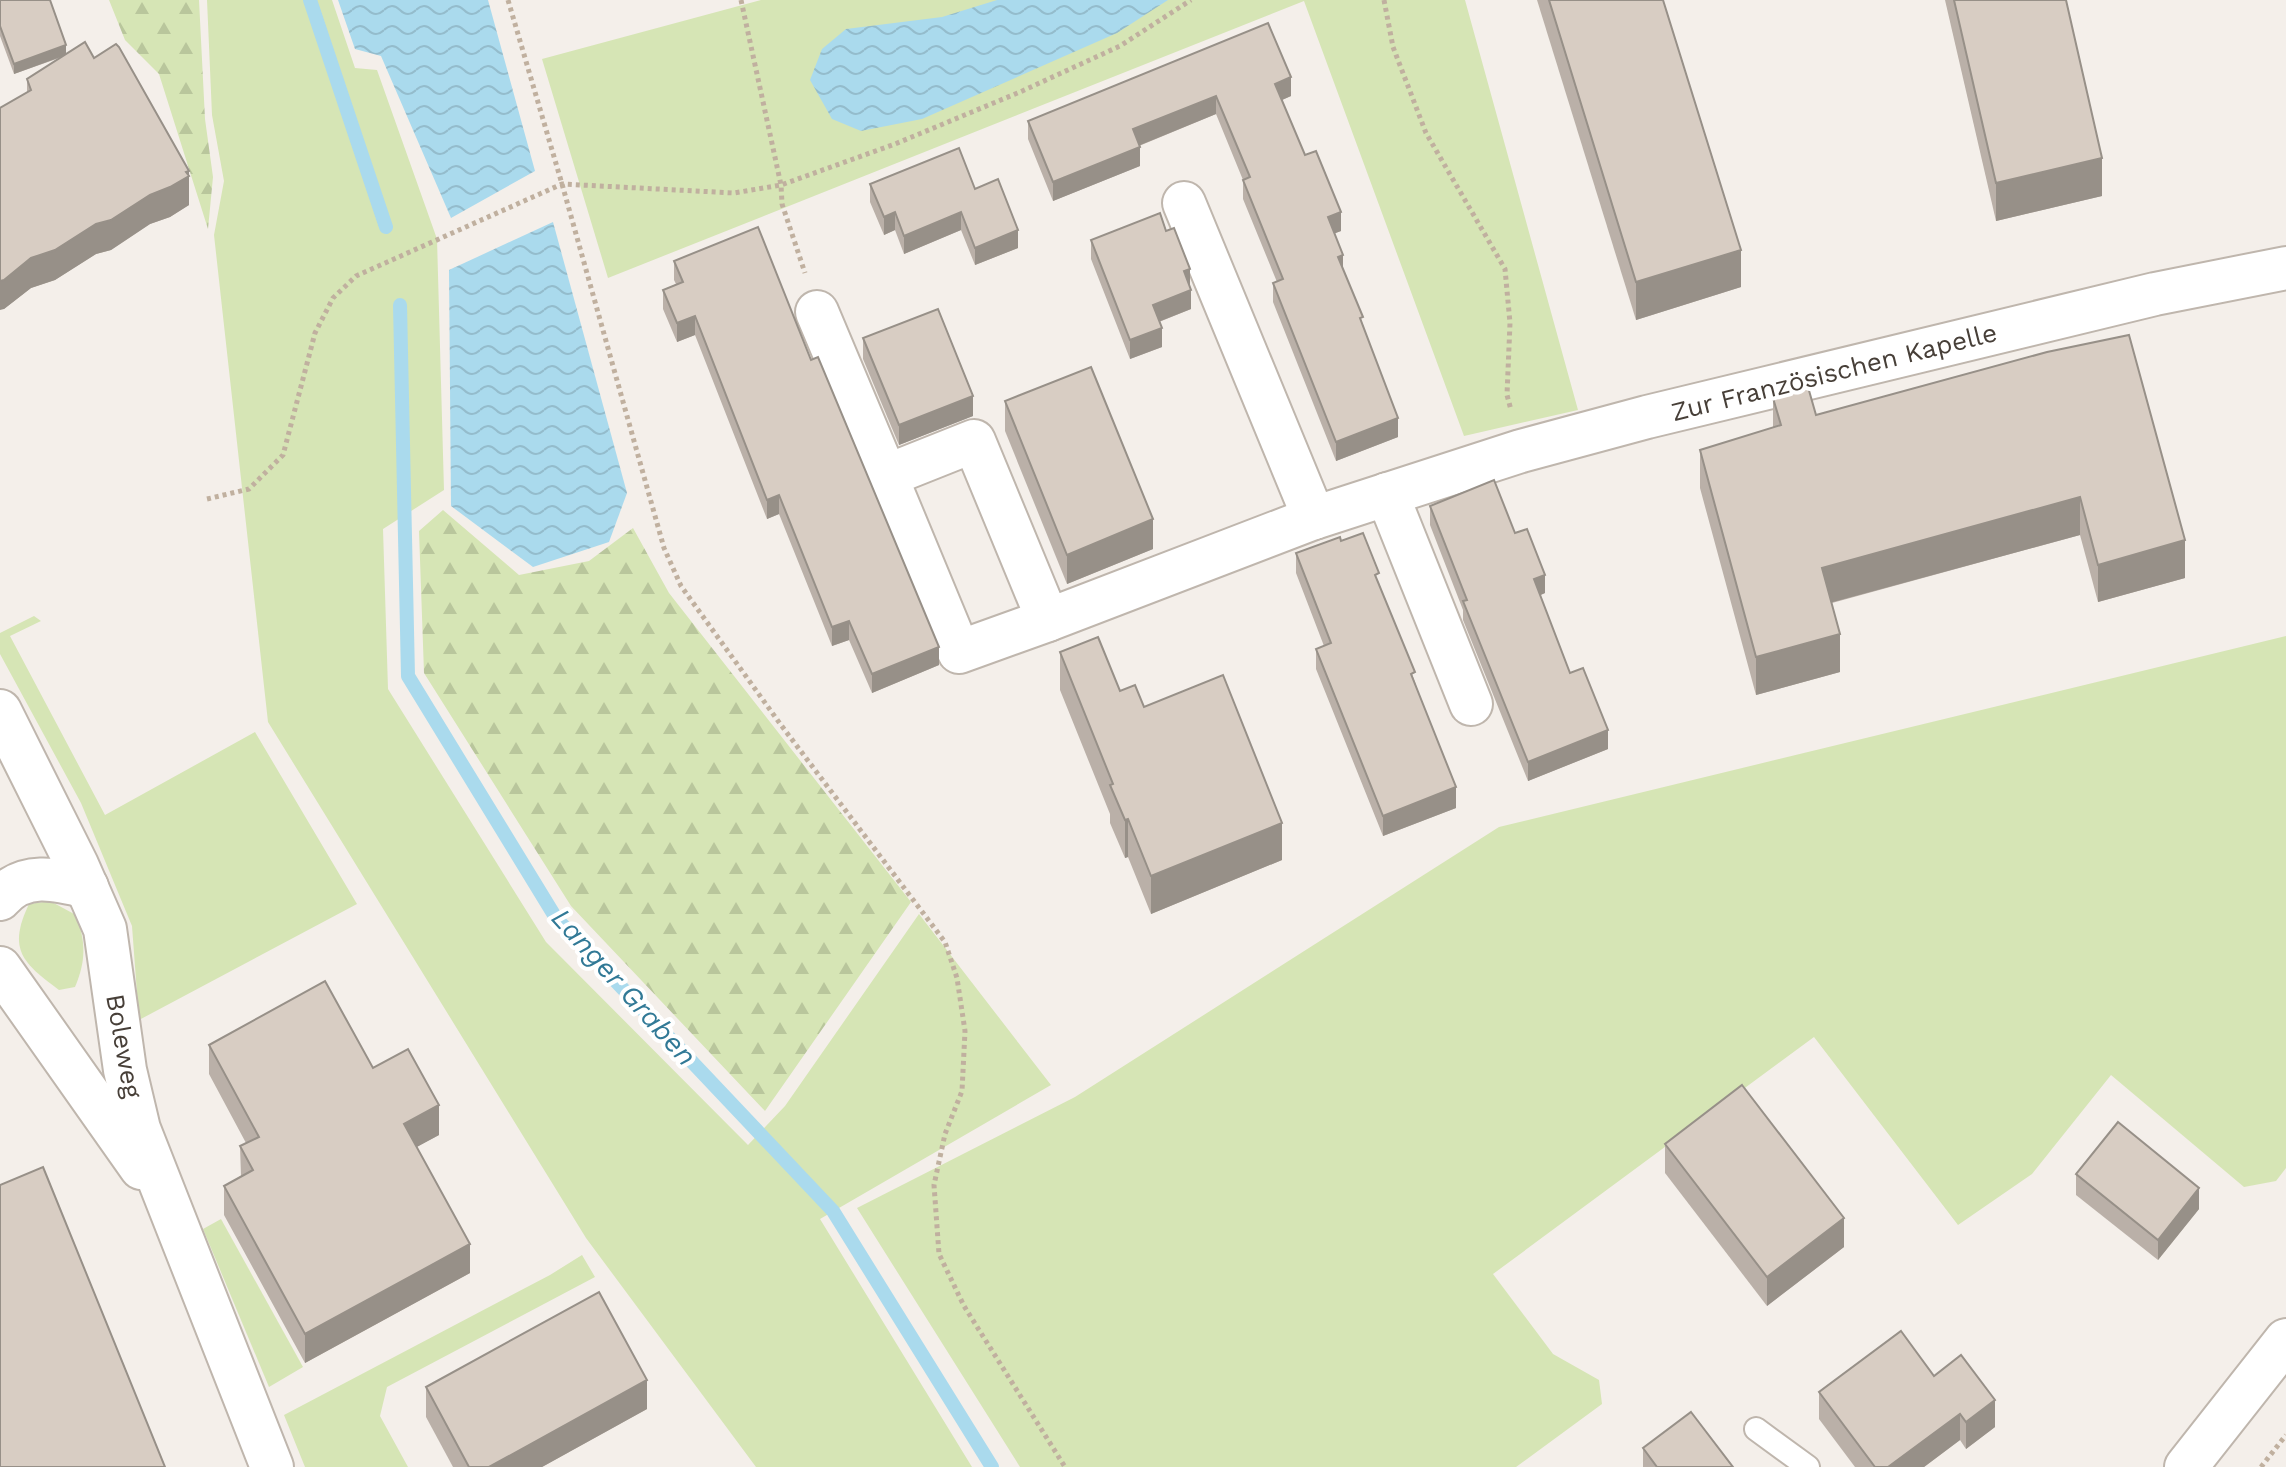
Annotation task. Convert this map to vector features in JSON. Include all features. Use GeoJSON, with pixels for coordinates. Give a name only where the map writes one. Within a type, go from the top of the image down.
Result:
{"type":"FeatureCollection","features":[{"type":"Feature","properties":{"kind":"street"},"geometry":{"type":"LineString","coordinates":[[1184,203],[1314,518]]}},
{"type":"Feature","properties":{"kind":"street","name":"Zur Französischen Kapelle"},"geometry":{"type":"LineString","coordinates":[[817,312],[959,652],[1314,518],[1521,451],[1647,417],[2155,294],[2286,268]]}},
{"type":"Feature","properties":{"kind":"street"},"geometry":{"type":"LineString","coordinates":[[886,476],[974,441],[1048,620]]}},
{"type":"Feature","properties":{"kind":"street"},"geometry":{"type":"LineString","coordinates":[[1387,494],[1471,704]]}},
{"type":"Feature","properties":{"kind":"street","name":"Boleweg"},"geometry":{"type":"LineString","coordinates":[[0,711],[105,929],[125,1070],[139,1129],[272,1467]]}},
{"type":"Feature","properties":{"kind":"street"},"geometry":{"type":"LineString","coordinates":[[0,899],[25,881],[51,877],[87,887]]}},
{"type":"Feature","properties":{"kind":"street","name":"Boleweg"},"geometry":{"type":"LineString","coordinates":[[0,968],[168,1204]]}},
{"type":"Feature","properties":{"kind":"street"},"geometry":{"type":"LineString","coordinates":[[2186,1467],[2286,1340]]}},
{"type":"Feature","properties":{"kind":"lane"},"geometry":{"type":"LineString","coordinates":[[1756,1429],[1808,1467]]}},
{"type":"Feature","properties":{"kind":"path"},"geometry":{"type":"LineString","coordinates":[[508,0],[664,548],[681,586],[781,725],[945,942],[957,978],[965,1031],[962,1091],[945,1134],[934,1185],[939,1254],[964,1306],[1065,1467]]}},
{"type":"Feature","properties":{"kind":"path"},"geometry":{"type":"LineString","coordinates":[[741,0],[781,185],[782,204],[817,312]]}},
{"type":"Feature","properties":{"kind":"path"},"geometry":{"type":"LineString","coordinates":[[207,499],[249,489],[283,455],[315,333],[333,298],[356,276],[562,184],[734,193],[781,185],[895,144],[1034,85],[1120,46],[1191,0]]}},
{"type":"Feature","properties":{"kind":"path"},"geometry":{"type":"LineString","coordinates":[[1384,0],[1393,47],[1426,133],[1505,269],[1510,323],[1507,395],[1521,451]]}},
{"type":"Feature","properties":{"kind":"path"},"geometry":{"type":"LineString","coordinates":[[2261,1467],[2286,1435]]}},
{"type":"Feature","properties":{"kind":"green space"},"geometry":{"type":"Polygon","coordinates":[[[109,0],[199,0],[205,119],[213,177],[208,229],[159,74],[125,40],[109,0]]]}},
{"type":"Feature","properties":{"kind":"green space"},"geometry":{"type":"Polygon","coordinates":[[[207,0],[332,0],[355,68],[377,70],[437,239],[444,490],[383,529],[388,689],[546,942],[748,1145],[785,1106],[919,914],[1051,1085],[820,1219],[972,1467],[756,1467],[586,1238],[268,722],[214,235],[224,181],[212,115],[207,0]]]}},
{"type":"Feature","properties":{"kind":"green space"},"geometry":{"type":"Polygon","coordinates":[[[761,0],[1465,0],[1578,410],[1464,436],[1304,1],[608,278],[542,59],[761,0]]]}},
{"type":"Feature","properties":{"kind":"green space"},"geometry":{"type":"Polygon","coordinates":[[[443,510],[519,575],[589,561],[633,528],[669,593],[911,902],[765,1111],[571,906],[424,673],[419,531],[443,510]]]}},
{"type":"Feature","properties":{"kind":"green space"},"geometry":{"type":"Polygon","coordinates":[[[34,616],[41,621],[10,636],[105,815],[255,732],[357,904],[139,1020],[132,926],[81,803],[0,654],[0,633],[34,616]]]}},
{"type":"Feature","properties":{"kind":"green space"},"geometry":{"type":"Polygon","coordinates":[[[2286,636],[2286,1168],[2276,1181],[2244,1187],[2111,1075],[2032,1174],[1958,1225],[1814,1037],[1493,1274],[1553,1354],[1599,1380],[1602,1404],[1516,1467],[1020,1467],[857,1208],[1075,1097],[1499,827],[2286,636]]]}},
{"type":"Feature","properties":{"kind":"green space"},"geometry":{"type":"Polygon","coordinates":[[[50,901],[76,915],[79,925],[83,951],[75,987],[59,990],[28,963],[19,944],[22,920],[29,904],[50,901]]]}},
{"type":"Feature","properties":{"kind":"green space"},"geometry":{"type":"Polygon","coordinates":[[[221,1219],[303,1367],[269,1387],[203,1229],[221,1219]]]}},
{"type":"Feature","properties":{"kind":"green space"},"geometry":{"type":"Polygon","coordinates":[[[582,1255],[595,1277],[387,1387],[380,1416],[408,1467],[305,1467],[284,1415],[550,1275],[582,1255]]]}},
{"type":"Feature","properties":{"kind":"water"},"geometry":{"type":"Polygon","coordinates":[[[338,0],[488,0],[535,171],[451,218],[381,56],[355,49],[338,0]]]}},
{"type":"Feature","properties":{"kind":"water"},"geometry":{"type":"Polygon","coordinates":[[[997,0],[1168,0],[1117,33],[922,119],[861,131],[832,119],[810,80],[822,49],[846,29],[942,17],[997,0]]]}},
{"type":"Feature","properties":{"kind":"water"},"geometry":{"type":"Polygon","coordinates":[[[553,222],[627,493],[609,542],[533,567],[451,506],[449,270],[553,222]]]}},
{"type":"Feature","properties":{"kind":"building"},"geometry":{"type":"Polygon","coordinates":[[[0,0],[50,0],[66,45],[14,64],[0,26],[0,0]]]}},
{"type":"Feature","properties":{"kind":"building"},"geometry":{"type":"Polygon","coordinates":[[[1549,0],[1663,0],[1741,250],[1636,282],[1549,0]]]}},
{"type":"Feature","properties":{"kind":"building"},"geometry":{"type":"Polygon","coordinates":[[[1954,0],[2066,0],[2102,158],[1996,183],[1954,0]]]}},
{"type":"Feature","properties":{"kind":"building"},"geometry":{"type":"Polygon","coordinates":[[[1268,23],[1291,77],[1275,84],[1305,155],[1316,151],[1341,212],[1328,217],[1343,255],[1338,257],[1363,317],[1360,318],[1398,418],[1336,442],[1273,283],[1283,279],[1243,180],[1250,177],[1216,96],[1133,129],[1140,147],[1053,182],[1028,121],[1268,23]]]}},
{"type":"Feature","properties":{"kind":"building"},"geometry":{"type":"Polygon","coordinates":[[[85,42],[94,58],[116,44],[119,47],[189,176],[150,195],[111,220],[96,224],[55,250],[31,258],[0,281],[0,108],[31,90],[27,79],[85,42]]]}},
{"type":"Feature","properties":{"kind":"building"},"geometry":{"type":"Polygon","coordinates":[[[959,148],[975,189],[998,179],[1018,230],[975,248],[961,212],[904,236],[895,212],[884,217],[870,184],[959,148]]]}},
{"type":"Feature","properties":{"kind":"building"},"geometry":{"type":"Polygon","coordinates":[[[1160,213],[1166,231],[1174,228],[1190,269],[1184,271],[1191,290],[1153,305],[1162,328],[1130,340],[1091,240],[1160,213]]]}},
{"type":"Feature","properties":{"kind":"building"},"geometry":{"type":"Polygon","coordinates":[[[758,227],[811,360],[818,357],[939,647],[872,674],[849,621],[832,627],[779,495],[767,500],[695,316],[677,323],[663,290],[683,282],[674,261],[758,227]]]}},
{"type":"Feature","properties":{"kind":"building"},"geometry":{"type":"Polygon","coordinates":[[[938,309],[973,396],[899,425],[863,338],[938,309]]]}},
{"type":"Feature","properties":{"kind":"building"},"geometry":{"type":"Polygon","coordinates":[[[2129,335],[2185,540],[2098,565],[2080,497],[1822,568],[1840,634],[1756,657],[1700,450],[1781,425],[1773,398],[1808,387],[1816,415],[2047,352],[2129,335]]]}},
{"type":"Feature","properties":{"kind":"building"},"geometry":{"type":"Polygon","coordinates":[[[1091,367],[1153,519],[1067,555],[1005,401],[1091,367]]]}},
{"type":"Feature","properties":{"kind":"building"},"geometry":{"type":"Polygon","coordinates":[[[1494,480],[1515,533],[1527,529],[1545,575],[1534,579],[1570,673],[1583,668],[1608,730],[1528,762],[1463,601],[1467,600],[1430,506],[1494,480]]]}},
{"type":"Feature","properties":{"kind":"building"},"geometry":{"type":"Polygon","coordinates":[[[1363,533],[1379,573],[1375,575],[1415,672],[1411,674],[1456,787],[1383,816],[1316,649],[1331,643],[1296,553],[1340,537],[1341,541],[1363,533]]]}},
{"type":"Feature","properties":{"kind":"building"},"geometry":{"type":"Polygon","coordinates":[[[1098,637],[1120,691],[1135,685],[1144,707],[1223,675],[1282,823],[1151,876],[1128,819],[1125,820],[1110,785],[1113,784],[1060,652],[1098,637]]]}},
{"type":"Feature","properties":{"kind":"building"},"geometry":{"type":"Polygon","coordinates":[[[325,981],[373,1068],[408,1049],[439,1105],[404,1124],[470,1244],[305,1334],[224,1186],[253,1170],[240,1146],[259,1137],[209,1045],[325,981]]]}},
{"type":"Feature","properties":{"kind":"building"},"geometry":{"type":"Polygon","coordinates":[[[1742,1085],[1844,1218],[1767,1277],[1665,1144],[1742,1085]]]}},
{"type":"Feature","properties":{"kind":"building"},"geometry":{"type":"Polygon","coordinates":[[[2118,1122],[2199,1188],[2158,1240],[2076,1174],[2118,1122]]]}},
{"type":"Feature","properties":{"kind":"building"},"geometry":{"type":"Polygon","coordinates":[[[43,1167],[165,1467],[0,1467],[0,1185],[43,1167]]]}},
{"type":"Feature","properties":{"kind":"building"},"geometry":{"type":"Polygon","coordinates":[[[599,1292],[647,1380],[489,1467],[469,1467],[426,1387],[599,1292]]]}},
{"type":"Feature","properties":{"kind":"building"},"geometry":{"type":"Polygon","coordinates":[[[1901,1331],[1934,1376],[1961,1355],[1995,1400],[1966,1422],[1960,1414],[1888,1467],[1875,1467],[1819,1392],[1901,1331]]]}},
{"type":"Feature","properties":{"kind":"building"},"geometry":{"type":"Polygon","coordinates":[[[1691,1412],[1733,1467],[1657,1467],[1643,1448],[1691,1412]]]}},
{"type":"Feature","properties":{"kind":"waterway","name":"Langer Graben"},"geometry":{"type":"LineString","coordinates":[[310,0],[386,227]]}},
{"type":"Feature","properties":{"kind":"waterway","name":"Langer Graben"},"geometry":{"type":"LineString","coordinates":[[400,305],[408,676],[556,918],[833,1211],[992,1467]]}}]}
